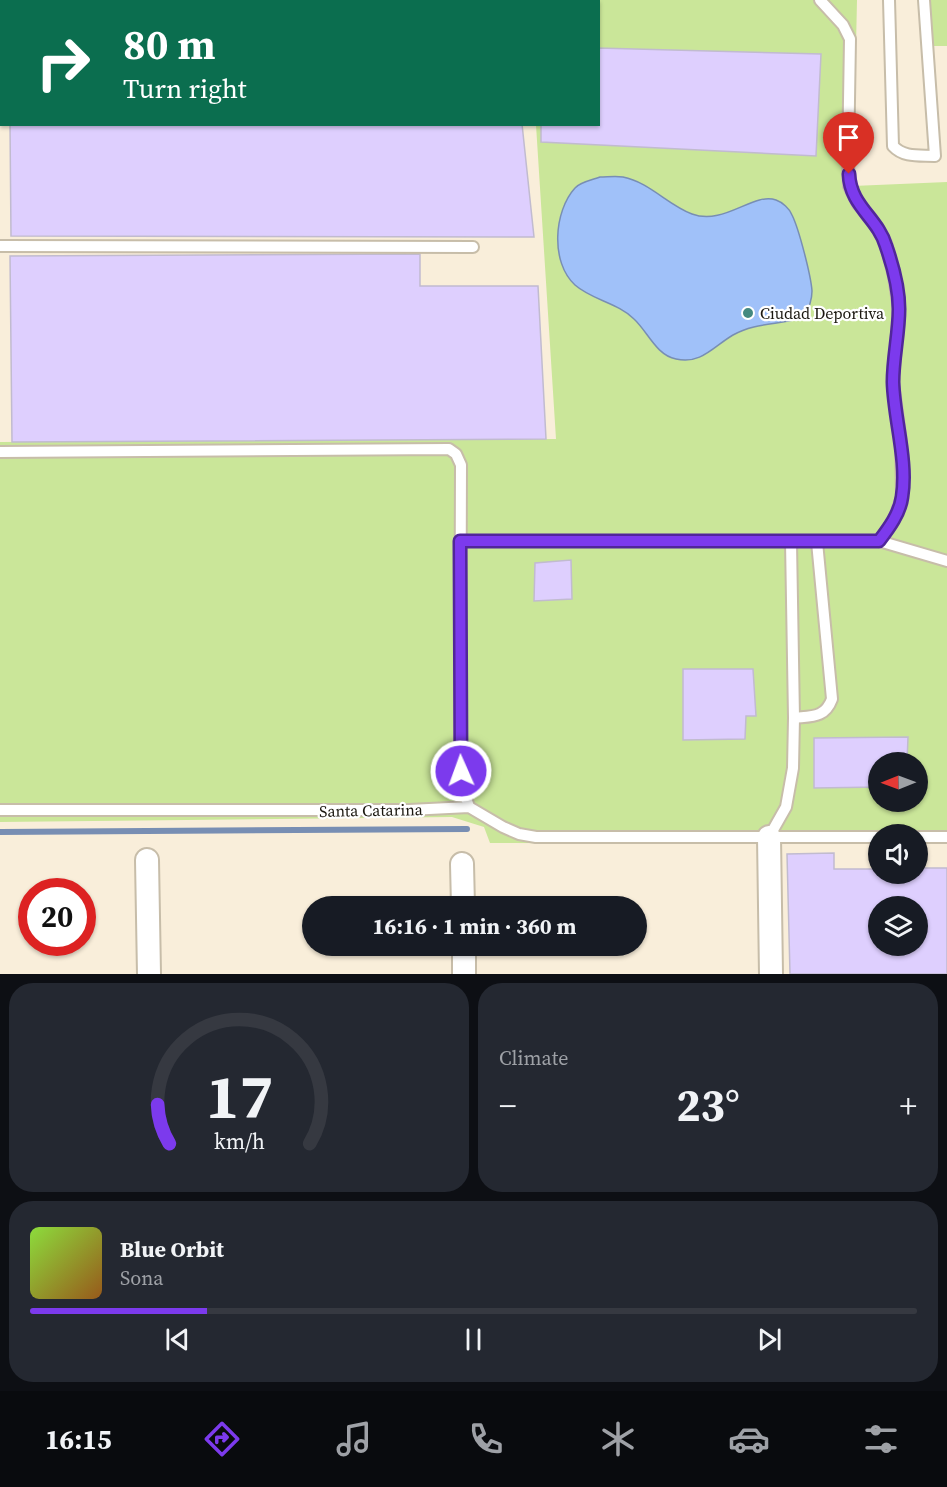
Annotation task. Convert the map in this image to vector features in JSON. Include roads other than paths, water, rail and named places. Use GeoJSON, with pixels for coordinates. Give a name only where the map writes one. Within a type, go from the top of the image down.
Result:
{"type":"FeatureCollection","features":[{"type":"Feature","properties":{"kind":"street"},"geometry":{"type":"LineString","coordinates":[[769,837],[771,974]]}},
{"type":"Feature","properties":{"kind":"street"},"geometry":{"type":"LineString","coordinates":[[147,860],[149,974]]}},
{"type":"Feature","properties":{"kind":"street"},"geometry":{"type":"LineString","coordinates":[[462,864],[463,896]]}},
{"type":"Feature","properties":{"kind":"street"},"geometry":{"type":"LineString","coordinates":[[464,956],[464,974]]}},
{"type":"Feature","properties":{"kind":"lane"},"geometry":{"type":"LineString","coordinates":[[820,0],[843,25],[850,39],[849,186],[858,204],[871,218],[886,243],[899,309],[893,382],[901,442],[902,497],[894,520],[879,541]]}},
{"type":"Feature","properties":{"kind":"lane"},"geometry":{"type":"LineString","coordinates":[[889,0],[893,146],[898,152],[907,155],[947,156]]}},
{"type":"Feature","properties":{"kind":"lane"},"geometry":{"type":"LineString","coordinates":[[924,0],[935,156]]}},
{"type":"Feature","properties":{"kind":"lane"},"geometry":{"type":"LineString","coordinates":[[0,246],[473,247]]}},
{"type":"Feature","properties":{"kind":"lane"},"geometry":{"type":"LineString","coordinates":[[0,452],[448,449],[456,454],[461,465],[460,758],[462,785],[469,807],[503,827],[519,834],[536,837],[868,837]]}},
{"type":"Feature","properties":{"kind":"lane"},"geometry":{"type":"LineString","coordinates":[[460,541],[879,541],[947,561]]}},
{"type":"Feature","properties":{"kind":"lane"},"geometry":{"type":"LineString","coordinates":[[769,837],[786,807],[793,768],[791,542]]}},
{"type":"Feature","properties":{"kind":"lane"},"geometry":{"type":"LineString","coordinates":[[794,718],[819,715],[828,709],[832,699],[817,542]]}},
{"type":"Feature","properties":{"kind":"lane","name":"Santa Catarina"},"geometry":{"type":"LineString","coordinates":[[0,810],[409,810],[469,807]]}},
{"type":"Feature","properties":{"kind":"lane"},"geometry":{"type":"LineString","coordinates":[[928,837],[947,837]]}},
{"type":"Feature","properties":{"kind":"water"},"geometry":{"type":"Polygon","coordinates":[[[600,177],[620,177],[632,180],[683,210],[704,217],[727,213],[767,199],[781,202],[789,210],[795,222],[809,275],[812,294],[804,317],[742,331],[693,359],[676,359],[663,353],[628,314],[575,285],[567,275],[562,263],[558,250],[559,223],[568,198],[577,186],[600,177]]]}},
{"type":"Feature","properties":{"kind":"waterway"},"geometry":{"type":"LineString","coordinates":[[0,832],[467,829]]}},
{"type":"Feature","properties":{"kind":"place","name":"Ciudad Deportiva"},"geometry":{"type":"Point","coordinates":[748,313]}}]}
